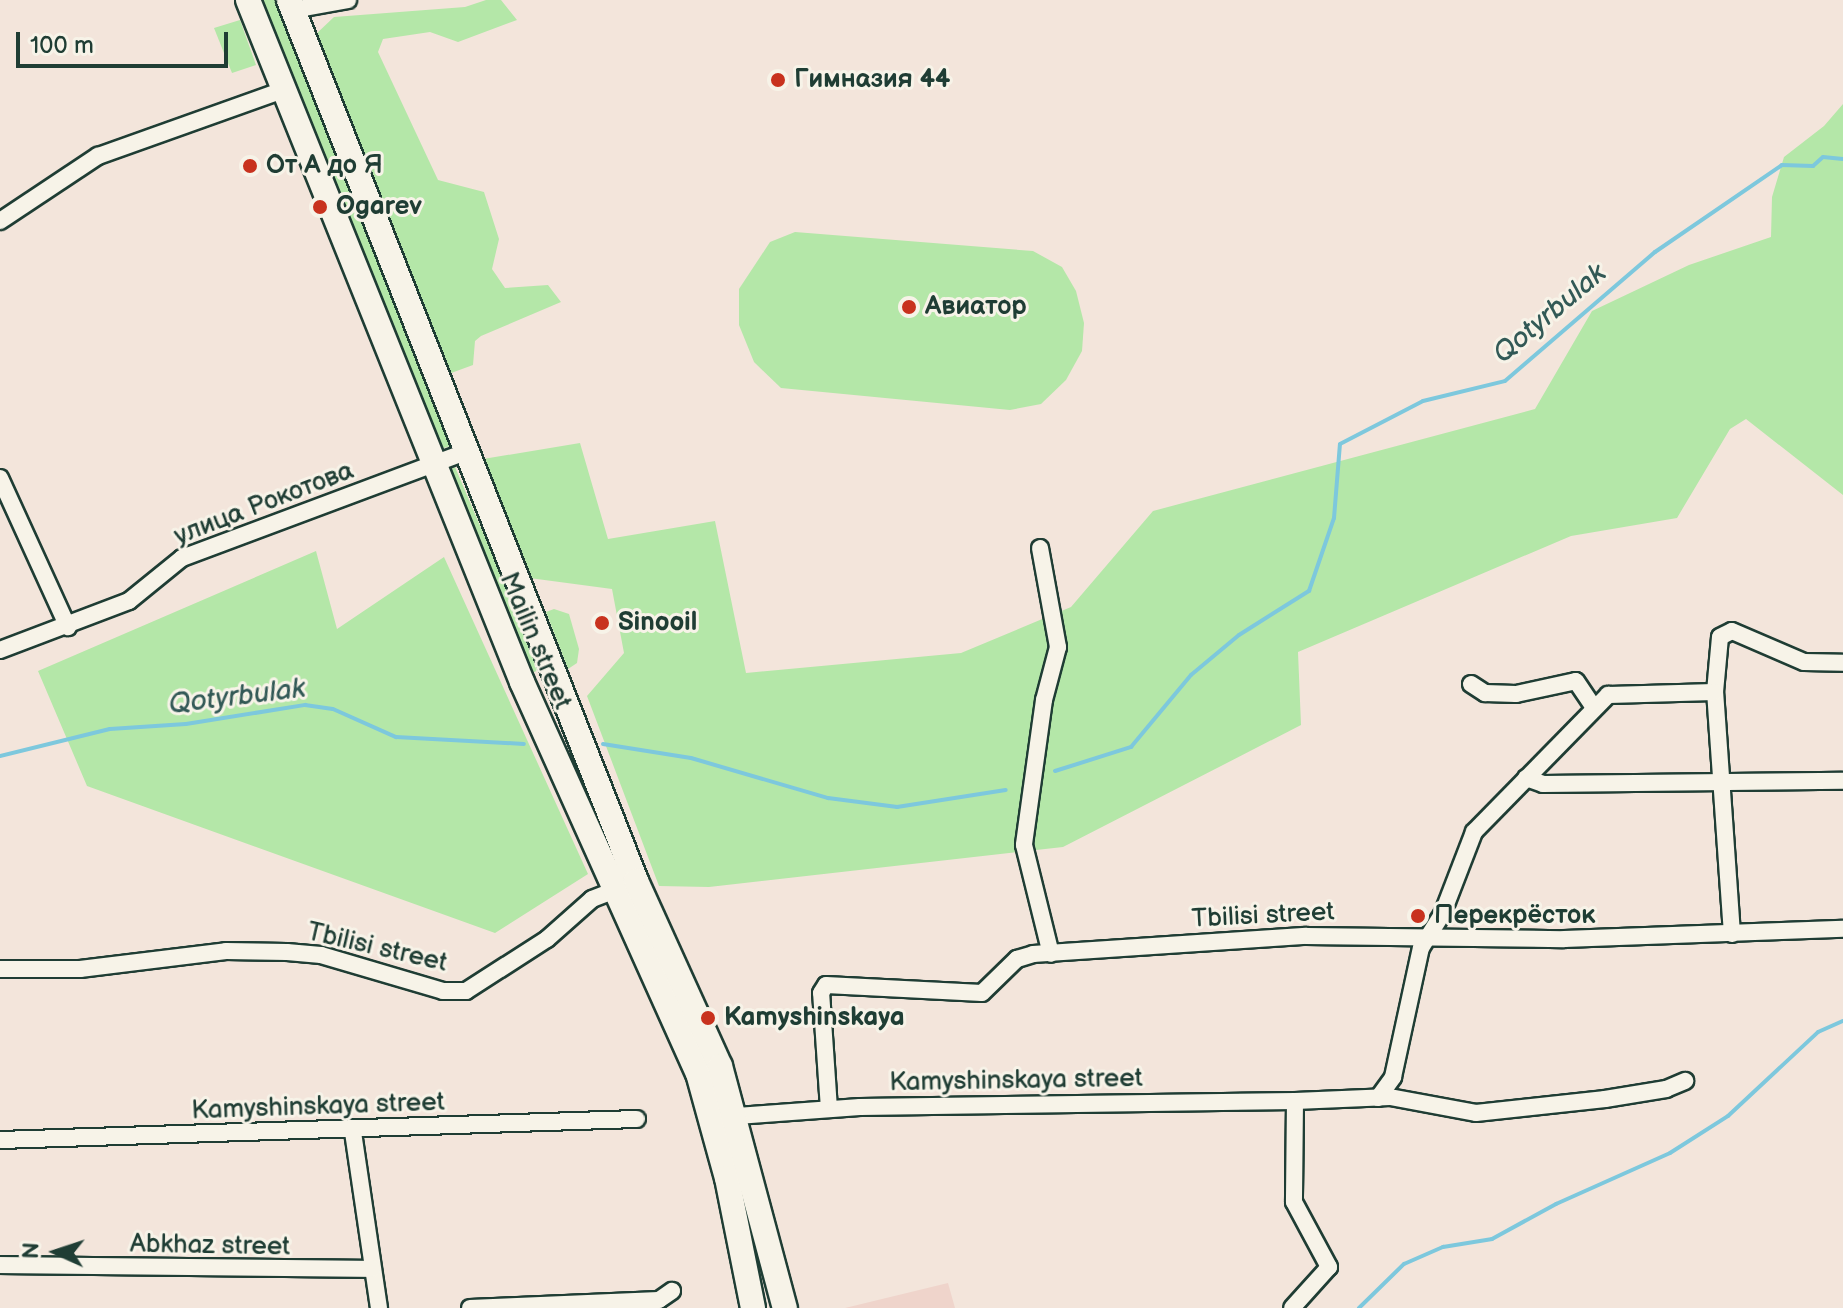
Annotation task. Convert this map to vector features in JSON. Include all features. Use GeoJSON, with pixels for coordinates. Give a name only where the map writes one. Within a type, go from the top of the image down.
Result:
{"type":"FeatureCollection","features":[{"type":"Feature","properties":{"kind":"main road","name":"Mailin street"},"geometry":{"type":"LineString","coordinates":[[248,0],[431,466],[522,682],[698,1073],[727,1178],[753,1308]]}},
{"type":"Feature","properties":{"kind":"main road","name":"Mailin street"},"geometry":{"type":"LineString","coordinates":[[291,5],[465,452],[552,661],[636,881],[720,1066],[737,1116],[785,1308]]}},
{"type":"Feature","properties":{"kind":"main road"},"geometry":{"type":"LineString","coordinates":[[522,682],[541,682],[552,661]]}},
{"type":"Feature","properties":{"kind":"street"},"geometry":{"type":"LineString","coordinates":[[291,5],[348,0]]}},
{"type":"Feature","properties":{"kind":"street"},"geometry":{"type":"LineString","coordinates":[[0,221],[98,156],[283,90]]}},
{"type":"Feature","properties":{"kind":"street","name":"улица Рокотова"},"geometry":{"type":"LineString","coordinates":[[0,650],[68,627],[129,601],[182,558],[465,452]]}},
{"type":"Feature","properties":{"kind":"street"},"geometry":{"type":"LineString","coordinates":[[0,478],[68,627]]}},
{"type":"Feature","properties":{"kind":"street"},"geometry":{"type":"LineString","coordinates":[[1040,548],[1058,647],[1044,700],[1024,845],[1051,954]]}},
{"type":"Feature","properties":{"kind":"street"},"geometry":{"type":"LineString","coordinates":[[1732,934],[1718,782],[1715,692],[1720,637],[1732,631],[1804,662],[1843,663]]}},
{"type":"Feature","properties":{"kind":"street"},"geometry":{"type":"LineString","coordinates":[[1471,684],[1485,693],[1516,694],[1576,681],[1593,706]]}},
{"type":"Feature","properties":{"kind":"street"},"geometry":{"type":"LineString","coordinates":[[1378,1098],[1393,1077],[1421,948],[1431,938],[1474,832],[1593,706],[1608,695],[1633,691],[1715,692]]}},
{"type":"Feature","properties":{"kind":"street"},"geometry":{"type":"LineString","coordinates":[[1526,778],[1543,784],[1843,781]]}},
{"type":"Feature","properties":{"kind":"street","name":"Tbilisi street"},"geometry":{"type":"LineString","coordinates":[[0,969],[80,969],[226,951],[287,952],[321,955],[443,991],[466,991],[547,939],[592,899],[615,890]]}},
{"type":"Feature","properties":{"kind":"street","name":"Tbilisi street"},"geometry":{"type":"LineString","coordinates":[[829,1109],[821,993],[826,985],[982,993],[1017,959],[1306,936],[1431,938],[1732,934],[1843,929]]}},
{"type":"Feature","properties":{"kind":"street","name":"Kamyshinskaya street"},"geometry":{"type":"LineString","coordinates":[[737,1116],[829,1109],[1378,1098],[1431,1101],[1476,1113],[1605,1099],[1666,1089],[1685,1081]]}},
{"type":"Feature","properties":{"kind":"street"},"geometry":{"type":"LineString","coordinates":[[1292,1308],[1329,1267],[1297,1217],[1294,1202],[1295,1101]]}},
{"type":"Feature","properties":{"kind":"street","name":"Kamyshinskaya street"},"geometry":{"type":"LineString","coordinates":[[0,1140],[353,1132],[637,1119]]}},
{"type":"Feature","properties":{"kind":"street"},"geometry":{"type":"LineString","coordinates":[[353,1132],[379,1308]]}},
{"type":"Feature","properties":{"kind":"street","name":"Abkhaz street"},"geometry":{"type":"LineString","coordinates":[[0,1265],[372,1269]]}},
{"type":"Feature","properties":{"kind":"street"},"geometry":{"type":"LineString","coordinates":[[470,1308],[659,1300],[672,1291]]}},
{"type":"Feature","properties":{"kind":"shaded area"},"geometry":{"type":"Polygon","coordinates":[[[948,1283],[955,1308],[845,1308],[948,1283]]]}},
{"type":"Feature","properties":{"kind":"green space"},"geometry":{"type":"Polygon","coordinates":[[[254,0],[284,0],[453,445],[444,448],[437,443],[254,0]]]}},
{"type":"Feature","properties":{"kind":"green space"},"geometry":{"type":"Polygon","coordinates":[[[486,0],[501,0],[517,20],[458,42],[430,32],[383,39],[378,52],[438,180],[484,192],[499,239],[492,269],[505,288],[548,285],[561,302],[481,336],[475,341],[473,365],[443,376],[315,35],[334,17],[465,7],[486,0]]]}},
{"type":"Feature","properties":{"kind":"green space"},"geometry":{"type":"Polygon","coordinates":[[[240,20],[256,65],[232,73],[214,28],[240,20]]]}},
{"type":"Feature","properties":{"kind":"green space"},"geometry":{"type":"Polygon","coordinates":[[[1843,104],[1843,495],[1746,419],[1730,429],[1677,518],[1571,536],[1298,652],[1301,725],[1063,847],[709,887],[659,886],[587,696],[624,653],[612,589],[522,577],[477,460],[580,443],[608,539],[715,521],[746,673],[961,653],[1071,607],[1153,511],[1535,409],[1592,311],[1689,265],[1771,237],[1772,197],[1784,157],[1824,126],[1843,104]]]}},
{"type":"Feature","properties":{"kind":"green space","name":"Авиатор"},"geometry":{"type":"Polygon","coordinates":[[[795,232],[1033,251],[1062,267],[1076,291],[1084,323],[1082,351],[1066,380],[1041,404],[1010,410],[781,388],[754,362],[739,325],[739,289],[770,242],[795,232]]]}},
{"type":"Feature","properties":{"kind":"green space"},"geometry":{"type":"Polygon","coordinates":[[[455,467],[528,638],[539,667],[535,672],[530,671],[448,470],[455,467]]]}},
{"type":"Feature","properties":{"kind":"green space"},"geometry":{"type":"Polygon","coordinates":[[[316,551],[337,629],[444,557],[588,874],[495,933],[87,786],[38,671],[316,551]]]}},
{"type":"Feature","properties":{"kind":"green space"},"geometry":{"type":"Polygon","coordinates":[[[554,609],[569,614],[579,649],[577,663],[568,669],[546,612],[554,609]]]}},
{"type":"Feature","properties":{"kind":"waterway","name":"Qotyrbulak"},"geometry":{"type":"LineString","coordinates":[[1055,771],[1131,747],[1191,675],[1239,635],[1309,591],[1334,518],[1340,444],[1423,401],[1505,381],[1655,252],[1782,165],[1813,166],[1823,157],[1843,159]]}},
{"type":"Feature","properties":{"kind":"waterway","name":"Qotyrbulak"},"geometry":{"type":"LineString","coordinates":[[0,756],[110,729],[186,724],[305,705],[333,709],[396,737],[524,744]]}},
{"type":"Feature","properties":{"kind":"waterway","name":"Qotyrbulak"},"geometry":{"type":"LineString","coordinates":[[603,744],[691,758],[828,798],[897,807],[1006,790]]}},
{"type":"Feature","properties":{"kind":"waterway"},"geometry":{"type":"LineString","coordinates":[[1359,1308],[1404,1264],[1443,1247],[1492,1239],[1556,1204],[1670,1153],[1728,1116],[1818,1032],[1843,1021]]}},
{"type":"Feature","properties":{"kind":"place","name":"Гимназия 44"},"geometry":{"type":"Point","coordinates":[778,80]}},
{"type":"Feature","properties":{"kind":"place","name":"От А до Я"},"geometry":{"type":"Point","coordinates":[250,166]}},
{"type":"Feature","properties":{"kind":"place","name":"Ogarev"},"geometry":{"type":"Point","coordinates":[320,207]}},
{"type":"Feature","properties":{"kind":"place","name":"Авиатор"},"geometry":{"type":"Point","coordinates":[909,307]}},
{"type":"Feature","properties":{"kind":"place","name":"Sinooil"},"geometry":{"type":"Point","coordinates":[602,623]}},
{"type":"Feature","properties":{"kind":"place","name":"Перекрёсток"},"geometry":{"type":"Point","coordinates":[1418,916]}},
{"type":"Feature","properties":{"kind":"place","name":"Kamyshinskaya"},"geometry":{"type":"Point","coordinates":[708,1018]}}]}
